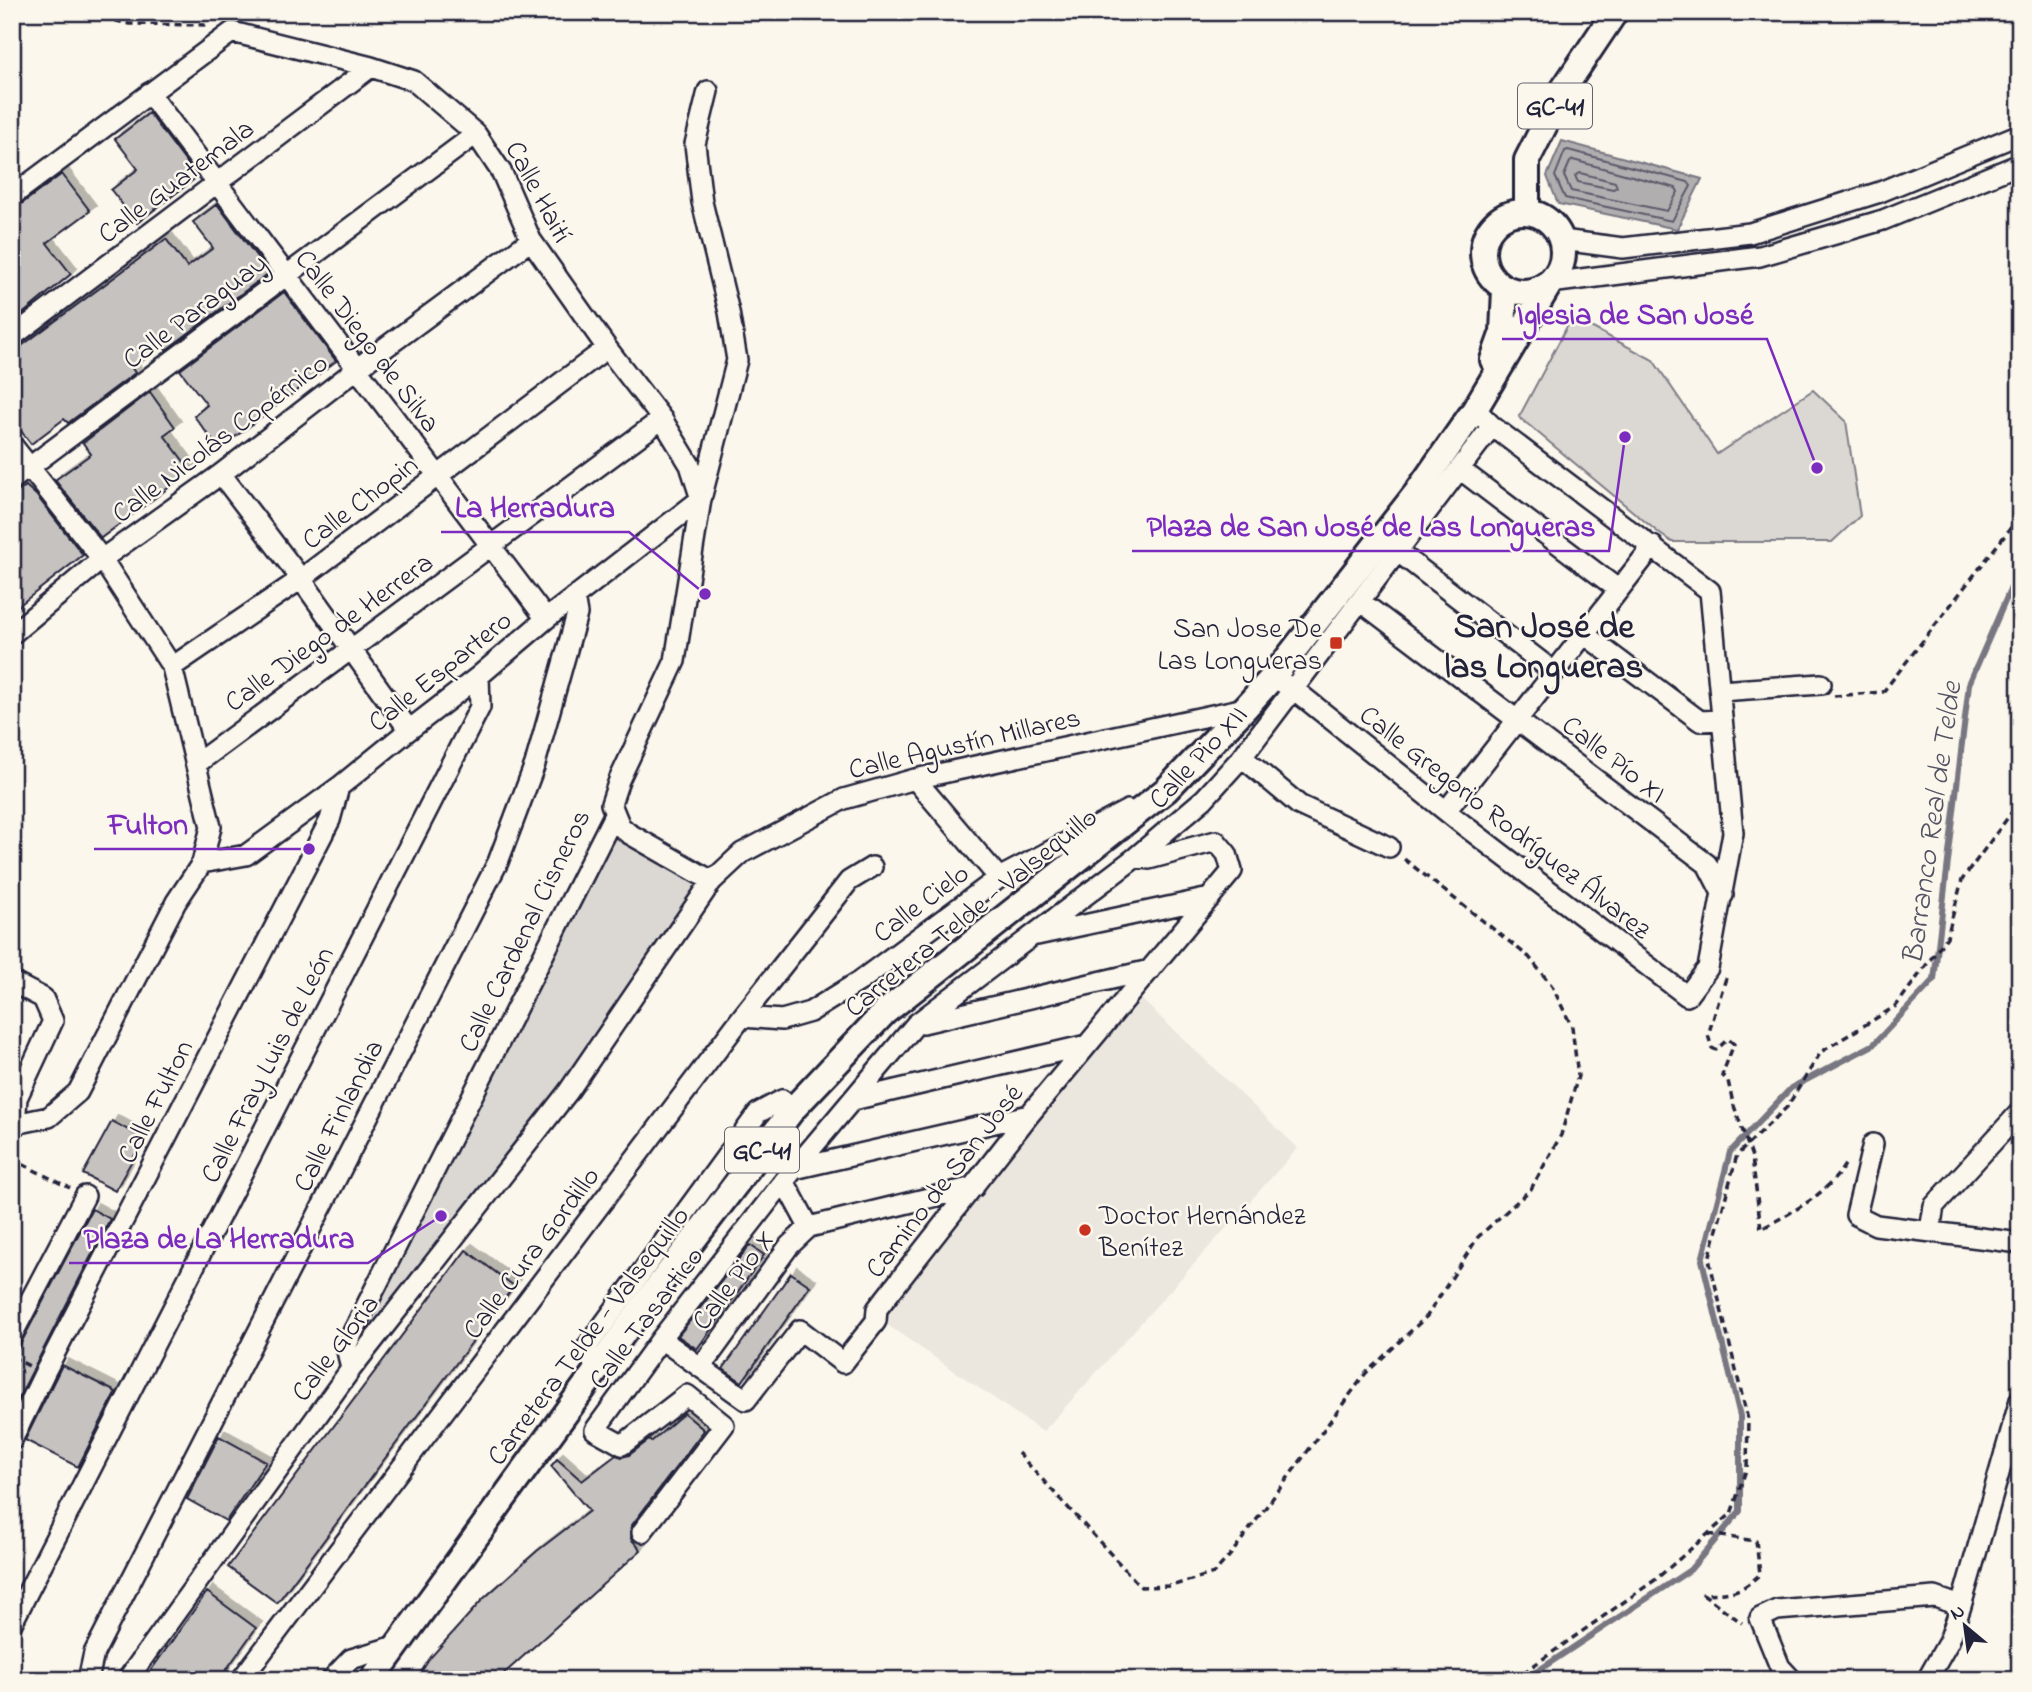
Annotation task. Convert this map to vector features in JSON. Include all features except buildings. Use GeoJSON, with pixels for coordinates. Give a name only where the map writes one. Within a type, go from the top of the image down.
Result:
{"type":"FeatureCollection","features":[{"type":"Feature","properties":{"kind":"main road","name":"GC-41"},"geometry":{"type":"LineString","coordinates":[[1527,212],[1527,160],[1562,92],[1615,12]]}},
{"type":"Feature","properties":{"kind":"main road"},"geometry":{"type":"LineString","coordinates":[[1550,283],[1538,290],[1524,293],[1505,289],[1494,281],[1486,269],[1483,244],[1498,220],[1513,213],[1527,212],[1540,215],[1552,223],[1563,240]]}},
{"type":"Feature","properties":{"kind":"main road","name":"GC-41"},"geometry":{"type":"LineString","coordinates":[[1550,283],[1561,268],[1563,240]]}},
{"type":"Feature","properties":{"kind":"main road","name":"Carretera Telde - Valsequillo"},"geometry":{"type":"LineString","coordinates":[[372,1680],[596,1370],[793,1109],[886,1012],[1166,790],[1245,708],[1282,683],[1415,495],[1484,418],[1550,283]]}},
{"type":"Feature","properties":{"kind":"main road","name":"Carretera Telde - Valsequillo"},"geometry":{"type":"LineString","coordinates":[[1484,418],[1503,332],[1505,289]]}},
{"type":"Feature","properties":{"kind":"street","name":"Calle Haití"},"geometry":{"type":"LineString","coordinates":[[232,32],[414,81],[476,134],[502,173],[531,240],[607,348],[662,419],[690,466],[701,499]]}},
{"type":"Feature","properties":{"kind":"street"},"geometry":{"type":"LineString","coordinates":[[12,196],[232,32]]}},
{"type":"Feature","properties":{"kind":"street","name":"Calle Guatemala"},"geometry":{"type":"LineString","coordinates":[[12,337],[370,67]]}},
{"type":"Feature","properties":{"kind":"street","name":"Calle Cardenal Cisneros"},"geometry":{"type":"LineString","coordinates":[[352,1368],[346,1346],[614,815],[611,804],[619,780],[675,661],[701,499],[737,360],[730,312],[702,202],[695,145],[708,90]]}},
{"type":"Feature","properties":{"kind":"street","name":"Calle Diego de Silva"},"geometry":{"type":"LineString","coordinates":[[149,93],[546,619]]}},
{"type":"Feature","properties":{"kind":"street","name":"Calle Paraguay"},"geometry":{"type":"LineString","coordinates":[[12,480],[476,134]]}},
{"type":"Feature","properties":{"kind":"street"},"geometry":{"type":"LineString","coordinates":[[1563,240],[1623,248],[1750,233],[1880,192],[2020,134]]}},
{"type":"Feature","properties":{"kind":"street"},"geometry":{"type":"LineString","coordinates":[[1550,283],[1760,257],[1883,220],[2020,164]]}},
{"type":"Feature","properties":{"kind":"street","name":"Calle Nicolás Copérnico"},"geometry":{"type":"LineString","coordinates":[[12,634],[102,559],[221,474],[531,240]]}},
{"type":"Feature","properties":{"kind":"street","name":"Calle Chopin"},"geometry":{"type":"LineString","coordinates":[[172,667],[301,579],[607,348]]}},
{"type":"Feature","properties":{"kind":"street"},"geometry":{"type":"LineString","coordinates":[[1484,418],[1710,591],[1733,833],[1723,895]]}},
{"type":"Feature","properties":{"kind":"street","name":"Calle Pio XII"},"geometry":{"type":"LineString","coordinates":[[1029,936],[1136,857],[1203,799],[1242,757],[1282,683],[1360,601],[1461,470],[1484,418]]}},
{"type":"Feature","properties":{"kind":"street","name":"Calle Diego de Herrera"},"geometry":{"type":"LineString","coordinates":[[196,764],[662,419]]}},
{"type":"Feature","properties":{"kind":"street"},"geometry":{"type":"LineString","coordinates":[[12,445],[102,559],[172,667],[211,827],[202,863],[176,902],[78,1092],[49,1117],[14,1126],[17,1098],[53,1021],[43,998],[12,982]]}},
{"type":"Feature","properties":{"kind":"street"},"geometry":{"type":"LineString","coordinates":[[1461,470],[1619,590]]}},
{"type":"Feature","properties":{"kind":"street"},"geometry":{"type":"LineString","coordinates":[[221,474],[301,579],[408,730]]}},
{"type":"Feature","properties":{"kind":"street","name":"Calle Espartero"},"geometry":{"type":"LineString","coordinates":[[202,863],[246,855],[339,787],[546,619],[701,499]]}},
{"type":"Feature","properties":{"kind":"street"},"geometry":{"type":"LineString","coordinates":[[1446,811],[1653,546]]}},
{"type":"Feature","properties":{"kind":"street"},"geometry":{"type":"LineString","coordinates":[[1397,551],[1554,672]]}},
{"type":"Feature","properties":{"kind":"street","name":"Calle Finlandia"},"geometry":{"type":"LineString","coordinates":[[88,1680],[94,1653],[498,862],[535,764],[577,614],[574,597]]}},
{"type":"Feature","properties":{"kind":"street","name":"Calle Pío XI"},"geometry":{"type":"LineString","coordinates":[[1360,601],[1707,864],[1723,895]]}},
{"type":"Feature","properties":{"kind":"street"},"geometry":{"type":"LineString","coordinates":[[1584,635],[1700,721],[1722,720]]}},
{"type":"Feature","properties":{"kind":"street","name":"Calle Fray Luis de León"},"geometry":{"type":"LineString","coordinates":[[12,1623],[480,707],[479,676]]}},
{"type":"Feature","properties":{"kind":"street","name":"Calle Gregorio Rodríguez Álvarez"},"geometry":{"type":"LineString","coordinates":[[1282,683],[1687,996],[1709,968],[1723,895]]}},
{"type":"Feature","properties":{"kind":"street"},"geometry":{"type":"LineString","coordinates":[[1720,691],[1824,690]]}},
{"type":"Feature","properties":{"kind":"street","name":"Calle Agustín Millares"},"geometry":{"type":"LineString","coordinates":[[712,881],[742,853],[844,799],[915,779],[1245,708]]}},
{"type":"Feature","properties":{"kind":"street"},"geometry":{"type":"LineString","coordinates":[[1242,757],[1299,805],[1389,847]]}},
{"type":"Feature","properties":{"kind":"street"},"geometry":{"type":"LineString","coordinates":[[915,779],[999,878]]}},
{"type":"Feature","properties":{"kind":"street","name":"Calle Fulton"},"geometry":{"type":"LineString","coordinates":[[12,1440],[330,820],[339,787]]}},
{"type":"Feature","properties":{"kind":"street","name":"Calle Cielo"},"geometry":{"type":"LineString","coordinates":[[742,1017],[782,1020],[810,1012],[860,981],[999,878],[1166,790]]}},
{"type":"Feature","properties":{"kind":"street"},"geometry":{"type":"LineString","coordinates":[[614,815],[628,833],[712,881]]}},
{"type":"Feature","properties":{"kind":"street","name":"Calle Pio XII"},"geometry":{"type":"LineString","coordinates":[[1136,857],[1149,859],[1216,841]]}},
{"type":"Feature","properties":{"kind":"street","name":"Camino de San José"},"geometry":{"type":"LineString","coordinates":[[661,1339],[746,1400],[800,1330],[843,1363],[876,1321],[877,1309],[1029,1115],[1232,871],[1227,854],[1216,841]]}},
{"type":"Feature","properties":{"kind":"street","name":"Calle Cura Gordillo"},"geometry":{"type":"LineString","coordinates":[[241,1680],[742,1017],[849,881],[872,867]]}},
{"type":"Feature","properties":{"kind":"street","name":"Calle Gloria"},"geometry":{"type":"LineString","coordinates":[[127,1680],[352,1368],[568,1092],[712,881]]}},
{"type":"Feature","properties":{"kind":"street"},"geometry":{"type":"LineString","coordinates":[[1029,936],[1210,898]]}},
{"type":"Feature","properties":{"kind":"street","name":"Calle Tasartico"},"geometry":{"type":"LineString","coordinates":[[642,1532],[724,1425],[687,1395],[622,1444],[595,1430],[661,1339],[789,1175],[916,1024],[1029,936]]}},
{"type":"Feature","properties":{"kind":"street"},"geometry":{"type":"LineString","coordinates":[[916,1024],[1150,970]]}},
{"type":"Feature","properties":{"kind":"street"},"geometry":{"type":"LineString","coordinates":[[853,1100],[1087,1045]]}},
{"type":"Feature","properties":{"kind":"street"},"geometry":{"type":"LineString","coordinates":[[1930,1230],[1934,1206],[2020,1112]]}},
{"type":"Feature","properties":{"kind":"street"},"geometry":{"type":"LineString","coordinates":[[974,1187],[809,1227],[789,1175],[1029,1115]]}},
{"type":"Feature","properties":{"kind":"street"},"geometry":{"type":"LineString","coordinates":[[1873,1144],[1856,1215],[1876,1225],[2020,1243]]}},
{"type":"Feature","properties":{"kind":"street"},"geometry":{"type":"LineString","coordinates":[[12,1335],[85,1196]]}},
{"type":"Feature","properties":{"kind":"street","name":"Calle Pio X"},"geometry":{"type":"LineString","coordinates":[[701,1367],[789,1246],[809,1227]]}},
{"type":"Feature","properties":{"kind":"street"},"geometry":{"type":"LineString","coordinates":[[1927,1680],[1949,1641],[1961,1606],[2014,1437],[2020,1399]]}},
{"type":"Feature","properties":{"kind":"street"},"geometry":{"type":"LineString","coordinates":[[1792,1680],[1780,1667],[1760,1618],[1777,1610],[1935,1597],[1961,1606]]}},
{"type":"Feature","properties":{"kind":"street"},"geometry":{"type":"LineString","coordinates":[[331,1680],[351,1659],[396,1646]]}},
{"type":"Feature","properties":{"kind":"path"},"geometry":{"type":"LineString","coordinates":[[80,12],[129,24],[204,24],[232,32]]}},
{"type":"Feature","properties":{"kind":"path"},"geometry":{"type":"LineString","coordinates":[[1824,690],[1883,692],[2020,516]]}},
{"type":"Feature","properties":{"kind":"path"},"geometry":{"type":"LineString","coordinates":[[1513,1680],[1656,1580],[1731,1514],[1747,1467],[1748,1420],[1709,1259],[1737,1155],[1787,1107],[1821,1052],[1896,1006],[1947,937],[1962,880],[2020,801]]}},
{"type":"Feature","properties":{"kind":"path"},"geometry":{"type":"LineString","coordinates":[[1018,1453],[1141,1587],[1171,1586],[1214,1573],[1366,1373],[1427,1316],[1478,1237],[1531,1189],[1561,1135],[1578,1076],[1572,1027],[1552,986],[1529,957],[1389,847]]}},
{"type":"Feature","properties":{"kind":"path"},"geometry":{"type":"LineString","coordinates":[[1726,977],[1708,1035],[1712,1048],[1716,1050],[1728,1039],[1734,1044],[1722,1075],[1728,1081],[1749,1144],[1761,1229],[1799,1208],[1838,1179],[1848,1160]]}},
{"type":"Feature","properties":{"kind":"path"},"geometry":{"type":"LineString","coordinates":[[1708,1534],[1756,1541],[1760,1574],[1735,1593],[1703,1594],[1771,1644]]}},
{"type":"Feature","properties":{"kind":"shaded area"},"geometry":{"type":"Polygon","coordinates":[[[1572,317],[1653,360],[1717,454],[1813,390],[1846,421],[1860,516],[1832,542],[1672,542],[1660,534],[1519,417],[1572,317]]]}},
{"type":"Feature","properties":{"kind":"shaded area"},"geometry":{"type":"Polygon","coordinates":[[[615,829],[704,882],[565,1087],[356,1355],[351,1345],[615,829]]]}},
{"type":"Feature","properties":{"kind":"shaded area","name":"Doctor Hernández Benítez"},"geometry":{"type":"Polygon","coordinates":[[[1137,995],[1298,1148],[1043,1432],[883,1322],[886,1317],[878,1312],[1137,995]]]}},
{"type":"Feature","properties":{"kind":"water"},"geometry":{"type":"Polygon","coordinates":[[[1562,141],[1702,179],[1677,229],[1558,204],[1547,176],[1562,141]]]}},
{"type":"Feature","properties":{"kind":"waterway","name":"Barranco Real de Telde"},"geometry":{"type":"LineString","coordinates":[[1524,1680],[1690,1570],[1740,1511],[1740,1416],[1702,1260],[1730,1152],[1791,1088],[1873,1045],[1934,980],[1969,684],[2020,567]]}},
{"type":"Feature","properties":{"kind":"place","name":"Plaza de San José de Las Longueras"},"geometry":{"type":"Point","coordinates":[1625,437]}},
{"type":"Feature","properties":{"kind":"place","name":"Iglesia de San José"},"geometry":{"type":"Point","coordinates":[1817,468]}},
{"type":"Feature","properties":{"kind":"place","name":"La Herradura"},"geometry":{"type":"Point","coordinates":[705,594]}},
{"type":"Feature","properties":{"kind":"place","name":"San Jose De Las Longueras"},"geometry":{"type":"Point","coordinates":[1336,643]}},
{"type":"Feature","properties":{"kind":"place","name":"Fulton"},"geometry":{"type":"Point","coordinates":[309,849]}},
{"type":"Feature","properties":{"kind":"place","name":"Plaza de La Herradura"},"geometry":{"type":"Point","coordinates":[441,1216]}},
{"type":"Feature","properties":{"kind":"place","name":"Doctor Hernández Benítez"},"geometry":{"type":"Point","coordinates":[1085,1230]}},
{"type":"Feature","properties":{"kind":"district","name":"San José de las Longueras"},"geometry":{"type":"Point","coordinates":[1544,645]}}]}
